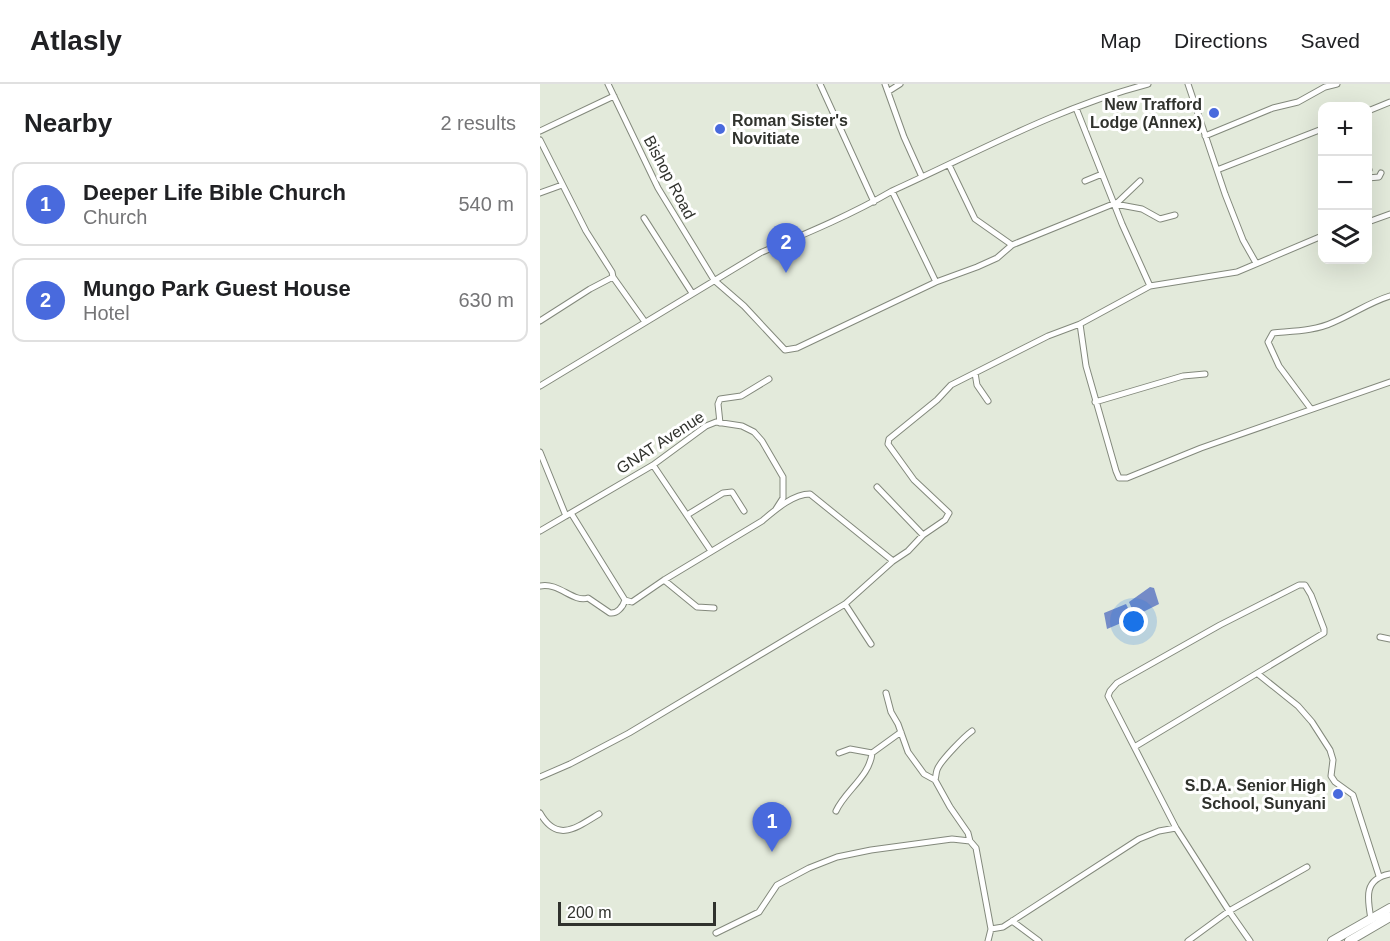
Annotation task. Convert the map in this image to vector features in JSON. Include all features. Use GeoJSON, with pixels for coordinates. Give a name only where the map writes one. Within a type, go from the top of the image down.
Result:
{"type":"FeatureCollection","features":[{"type":"Feature","properties":{"kind":"main road"},"geometry":{"type":"LineString","coordinates":[[1332,941],[1387,915]]}},
{"type":"Feature","properties":{"kind":"main road"},"geometry":{"type":"LineString","coordinates":[[1349,941],[1373,922]]}},
{"type":"Feature","properties":{"kind":"street","name":"Bishop Road"},"geometry":{"type":"LineString","coordinates":[[608,84],[658,188],[714,280],[744,306],[785,350],[797,348],[936,282]]}},
{"type":"Feature","properties":{"kind":"street"},"geometry":{"type":"LineString","coordinates":[[820,84],[874,201]]}},
{"type":"Feature","properties":{"kind":"street"},"geometry":{"type":"LineString","coordinates":[[885,84],[904,137],[922,177]]}},
{"type":"Feature","properties":{"kind":"street"},"geometry":{"type":"LineString","coordinates":[[889,91],[900,84]]}},
{"type":"Feature","properties":{"kind":"street"},"geometry":{"type":"LineString","coordinates":[[541,384],[760,253],[1044,121],[1092,101],[1148,84]]}},
{"type":"Feature","properties":{"kind":"street"},"geometry":{"type":"LineString","coordinates":[[1188,84],[1243,240],[1256,263]]}},
{"type":"Feature","properties":{"kind":"street"},"geometry":{"type":"LineString","coordinates":[[1205,136],[1273,108],[1298,102],[1325,87],[1337,84]]}},
{"type":"Feature","properties":{"kind":"street"},"geometry":{"type":"LineString","coordinates":[[540,131],[614,96]]}},
{"type":"Feature","properties":{"kind":"street"},"geometry":{"type":"LineString","coordinates":[[1372,109],[1390,102]]}},
{"type":"Feature","properties":{"kind":"street"},"geometry":{"type":"LineString","coordinates":[[1076,108],[1113,204],[1150,286]]}},
{"type":"Feature","properties":{"kind":"street"},"geometry":{"type":"LineString","coordinates":[[1217,170],[1318,131]]}},
{"type":"Feature","properties":{"kind":"street"},"geometry":{"type":"LineString","coordinates":[[540,140],[586,231],[613,277],[645,322]]}},
{"type":"Feature","properties":{"kind":"street"},"geometry":{"type":"LineString","coordinates":[[949,165],[975,219],[1012,245]]}},
{"type":"Feature","properties":{"kind":"street"},"geometry":{"type":"LineString","coordinates":[[1372,178],[1379,177],[1381,173]]}},
{"type":"Feature","properties":{"kind":"street"},"geometry":{"type":"LineString","coordinates":[[1085,181],[1102,174]]}},
{"type":"Feature","properties":{"kind":"street"},"geometry":{"type":"LineString","coordinates":[[892,191],[936,282],[997,258],[1012,245],[1118,202],[1140,181]]}},
{"type":"Feature","properties":{"kind":"street"},"geometry":{"type":"LineString","coordinates":[[540,193],[562,185]]}},
{"type":"Feature","properties":{"kind":"street"},"geometry":{"type":"LineString","coordinates":[[1113,204],[1142,209],[1160,219],[1175,214]]}},
{"type":"Feature","properties":{"kind":"street"},"geometry":{"type":"LineString","coordinates":[[1372,219],[1390,214]]}},
{"type":"Feature","properties":{"kind":"street"},"geometry":{"type":"LineString","coordinates":[[644,218],[692,293]]}},
{"type":"Feature","properties":{"kind":"street"},"geometry":{"type":"LineString","coordinates":[[540,777],[629,733],[845,604],[908,551],[923,535],[945,520],[949,513],[914,480],[888,441],[937,400],[951,385],[1048,336],[1080,324],[1150,286],[1227,275],[1318,238]]}},
{"type":"Feature","properties":{"kind":"street"},"geometry":{"type":"LineString","coordinates":[[540,321],[613,277]]}},
{"type":"Feature","properties":{"kind":"street"},"geometry":{"type":"LineString","coordinates":[[1311,409],[1279,366],[1268,342],[1270,337],[1273,333],[1313,329],[1334,322],[1390,296]]}},
{"type":"Feature","properties":{"kind":"street"},"geometry":{"type":"LineString","coordinates":[[1080,324],[1086,366],[1095,402],[1119,478],[1128,478],[1201,448],[1390,382]]}},
{"type":"Feature","properties":{"kind":"street"},"geometry":{"type":"LineString","coordinates":[[975,373],[977,385],[988,401]]}},
{"type":"Feature","properties":{"kind":"street"},"geometry":{"type":"LineString","coordinates":[[1095,402],[1183,376],[1204,374]]}},
{"type":"Feature","properties":{"kind":"street"},"geometry":{"type":"LineString","coordinates":[[720,423],[718,404],[720,399],[741,396],[769,379]]}},
{"type":"Feature","properties":{"kind":"street","name":"GNAT Avenue"},"geometry":{"type":"LineString","coordinates":[[540,531],[653,465],[705,426],[716,422],[742,426],[754,432],[762,441],[783,477],[783,498],[776,509]]}},
{"type":"Feature","properties":{"kind":"street"},"geometry":{"type":"LineString","coordinates":[[540,452],[568,515],[626,600],[632,602],[803,494],[810,494],[894,561]]}},
{"type":"Feature","properties":{"kind":"street"},"geometry":{"type":"LineString","coordinates":[[653,465],[711,551]]}},
{"type":"Feature","properties":{"kind":"street"},"geometry":{"type":"LineString","coordinates":[[877,487],[923,535]]}},
{"type":"Feature","properties":{"kind":"street"},"geometry":{"type":"LineString","coordinates":[[687,515],[723,493],[732,492],[744,511]]}},
{"type":"Feature","properties":{"kind":"street"},"geometry":{"type":"LineString","coordinates":[[664,580],[697,608],[714,608]]}},
{"type":"Feature","properties":{"kind":"street"},"geometry":{"type":"LineString","coordinates":[[1136,747],[1324,633],[1311,594],[1305,585],[1299,585],[1220,625],[1118,683],[1108,696],[1176,828],[1250,941]]}},
{"type":"Feature","properties":{"kind":"street"},"geometry":{"type":"LineString","coordinates":[[540,586],[556,586],[574,597],[583,600],[588,598],[614,614],[626,600]]}},
{"type":"Feature","properties":{"kind":"street"},"geometry":{"type":"LineString","coordinates":[[845,604],[872,644]]}},
{"type":"Feature","properties":{"kind":"street"},"geometry":{"type":"LineString","coordinates":[[1380,637],[1390,639]]}},
{"type":"Feature","properties":{"kind":"street"},"geometry":{"type":"LineString","coordinates":[[1258,674],[1298,706],[1312,722],[1330,750],[1333,760],[1331,776],[1335,782],[1353,795],[1378,876]]}},
{"type":"Feature","properties":{"kind":"street"},"geometry":{"type":"LineString","coordinates":[[886,693],[891,712],[909,752],[924,774],[936,780]]}},
{"type":"Feature","properties":{"kind":"street"},"geometry":{"type":"LineString","coordinates":[[972,731],[961,739],[954,751],[942,761],[937,770],[936,780],[976,848],[991,929],[988,941]]}},
{"type":"Feature","properties":{"kind":"street"},"geometry":{"type":"LineString","coordinates":[[839,753],[850,748],[872,753],[901,732]]}},
{"type":"Feature","properties":{"kind":"street"},"geometry":{"type":"LineString","coordinates":[[836,811],[839,803],[872,760],[872,753]]}},
{"type":"Feature","properties":{"kind":"street"},"geometry":{"type":"LineString","coordinates":[[540,813],[547,824],[559,830],[574,830],[599,814]]}},
{"type":"Feature","properties":{"kind":"street"},"geometry":{"type":"LineString","coordinates":[[991,929],[1003,927],[1139,839],[1159,831],[1176,828]]}},
{"type":"Feature","properties":{"kind":"street"},"geometry":{"type":"LineString","coordinates":[[716,933],[759,912],[777,885],[809,868],[837,857],[952,839],[970,841]]}},
{"type":"Feature","properties":{"kind":"street"},"geometry":{"type":"LineString","coordinates":[[1188,941],[1229,911],[1307,867]]}},
{"type":"Feature","properties":{"kind":"street"},"geometry":{"type":"LineString","coordinates":[[1373,922],[1369,894],[1374,879],[1390,874]]}},
{"type":"Feature","properties":{"kind":"street"},"geometry":{"type":"LineString","coordinates":[[1012,921],[1039,941]]}},
{"type":"Feature","properties":{"kind":"water"},"geometry":{"type":"Polygon","coordinates":[[[1150,587],[1154,588],[1159,604],[1135,616],[1129,602],[1150,587]]]}},
{"type":"Feature","properties":{"kind":"water"},"geometry":{"type":"Polygon","coordinates":[[[1126,604],[1133,618],[1107,629],[1104,613],[1126,604]]]}},
{"type":"Feature","properties":{"kind":"place","name":"New Trafford Lodge (Annex)"},"geometry":{"type":"Point","coordinates":[1214,113]}},
{"type":"Feature","properties":{"kind":"place","name":"Roman Sister's Novitiate"},"geometry":{"type":"Point","coordinates":[720,129]}},
{"type":"Feature","properties":{"kind":"place","name":"Mungo Park Guest House"},"geometry":{"type":"Point","coordinates":[786,273]}},
{"type":"Feature","properties":{"kind":"place","name":"S.D.A. Senior High School, Sunyani"},"geometry":{"type":"Point","coordinates":[1338,794]}},
{"type":"Feature","properties":{"kind":"place","name":"Deeper Life Bible Church"},"geometry":{"type":"Point","coordinates":[772,852]}}]}
